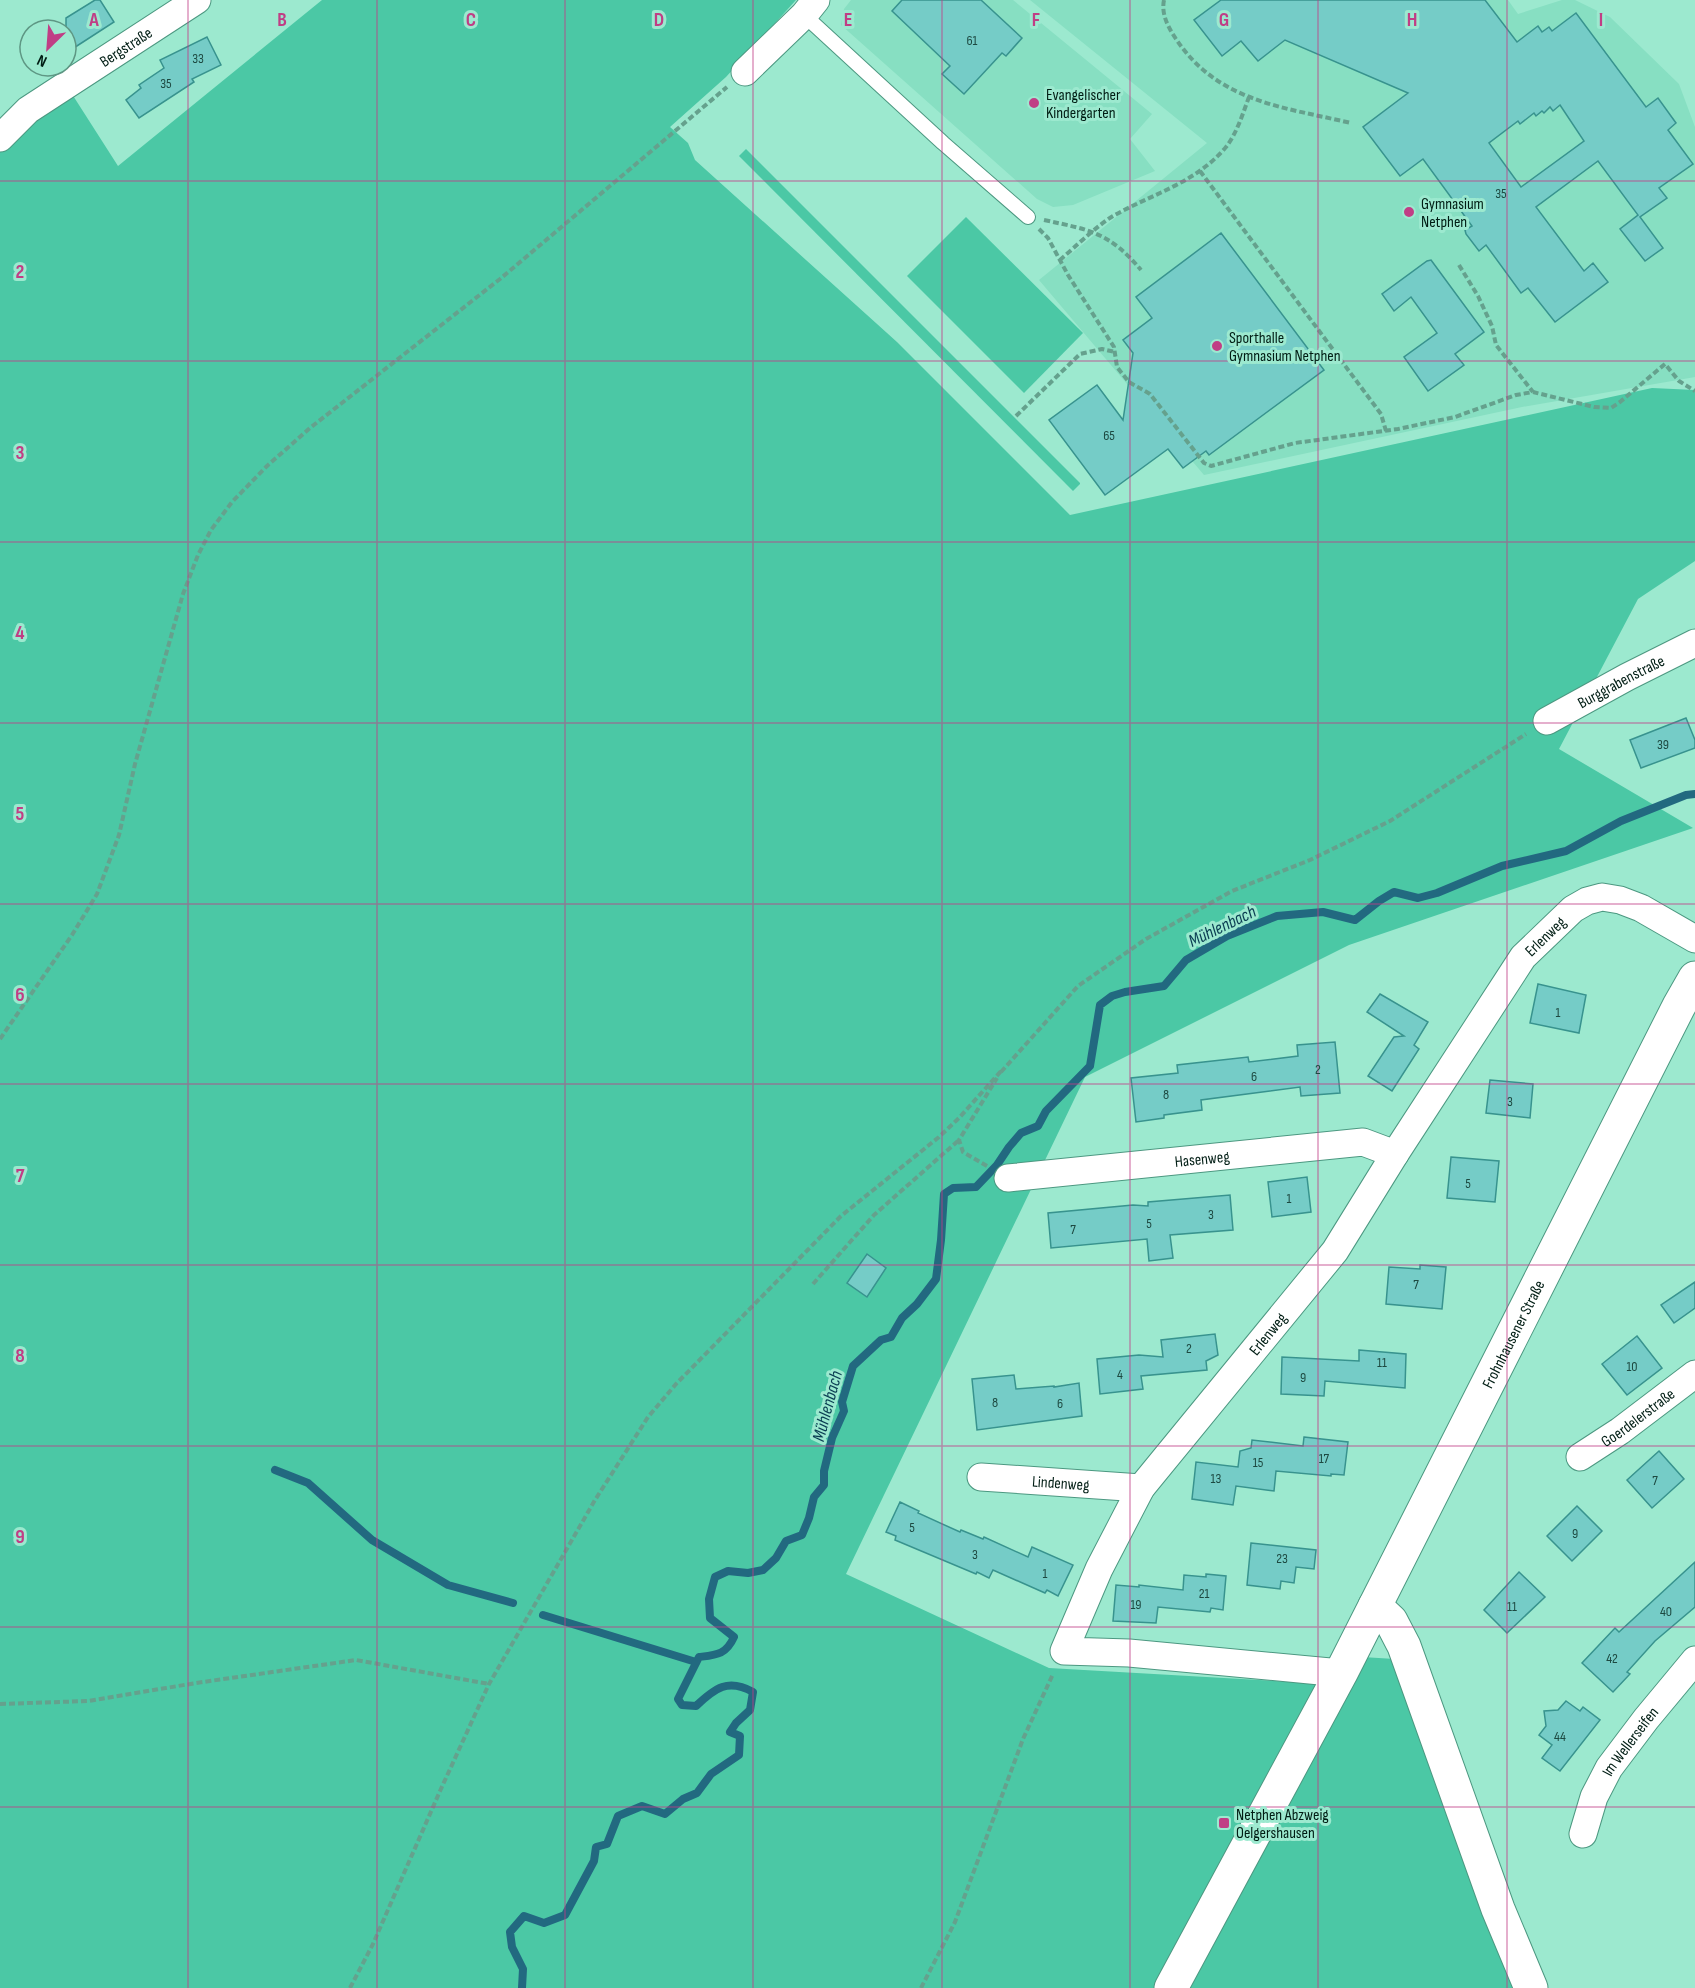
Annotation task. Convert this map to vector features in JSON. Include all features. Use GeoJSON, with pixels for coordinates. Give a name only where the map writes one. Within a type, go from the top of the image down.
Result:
{"type":"FeatureCollection","features":[{"type":"Feature","properties":{"kind":"main road","name":"Frohnhausener Straße"},"geometry":{"type":"LineString","coordinates":[[1171,1988],[1341,1673],[1695,978]]}},
{"type":"Feature","properties":{"kind":"main road"},"geometry":{"type":"LineString","coordinates":[[1375,1606],[1384,1612],[1398,1633],[1498,1909],[1531,1988]]}},
{"type":"Feature","properties":{"kind":"street","name":"Bergstraße"},"geometry":{"type":"LineString","coordinates":[[0,138],[28,110],[197,0]]}},
{"type":"Feature","properties":{"kind":"street"},"geometry":{"type":"LineString","coordinates":[[745,72],[810,7]]}},
{"type":"Feature","properties":{"kind":"street","name":"Burggrabenstraße"},"geometry":{"type":"LineString","coordinates":[[1547,721],[1626,677],[1695,643]]}},
{"type":"Feature","properties":{"kind":"street","name":"Erlenweg"},"geometry":{"type":"LineString","coordinates":[[1064,1651],[1099,1569],[1141,1488],[1335,1251],[1523,957],[1573,909],[1587,901],[1602,897],[1620,900],[1641,908],[1695,939]]}},
{"type":"Feature","properties":{"kind":"street","name":"Hasenweg"},"geometry":{"type":"LineString","coordinates":[[1008,1178],[1363,1142],[1395,1154]]}},
{"type":"Feature","properties":{"kind":"street","name":"Goerdelerstraße"},"geometry":{"type":"LineString","coordinates":[[1580,1457],[1620,1431],[1695,1374]]}},
{"type":"Feature","properties":{"kind":"street","name":"Lindenweg"},"geometry":{"type":"LineString","coordinates":[[981,1478],[1141,1488]]}},
{"type":"Feature","properties":{"kind":"street"},"geometry":{"type":"LineString","coordinates":[[1064,1651],[1129,1653],[1341,1673]]}},
{"type":"Feature","properties":{"kind":"street","name":"Im Wellerseifen"},"geometry":{"type":"LineString","coordinates":[[1583,1834],[1594,1797],[1609,1768],[1695,1660]]}},
{"type":"Feature","properties":{"kind":"lane"},"geometry":{"type":"LineString","coordinates":[[810,7],[943,143],[1028,217]]}},
{"type":"Feature","properties":{"kind":"path"},"geometry":{"type":"LineString","coordinates":[[1164,0],[1162,9],[1170,29],[1185,51],[1208,75],[1266,104],[1351,123]]}},
{"type":"Feature","properties":{"kind":"path"},"geometry":{"type":"LineString","coordinates":[[0,1039],[72,935],[104,878],[119,836],[135,764],[183,594],[198,555],[211,530],[232,502],[267,466],[310,428],[500,279],[745,72]]}},
{"type":"Feature","properties":{"kind":"path"},"geometry":{"type":"LineString","coordinates":[[1060,260],[1111,217],[1191,178],[1200,171],[1227,146],[1249,97]]}},
{"type":"Feature","properties":{"kind":"path"},"geometry":{"type":"LineString","coordinates":[[1200,171],[1381,414],[1386,431]]}},
{"type":"Feature","properties":{"kind":"path"},"geometry":{"type":"LineString","coordinates":[[1028,217],[1094,232],[1125,251],[1141,270]]}},
{"type":"Feature","properties":{"kind":"path"},"geometry":{"type":"LineString","coordinates":[[1028,217],[1048,238],[1068,275],[1114,347],[1117,368],[1123,376],[1150,394],[1204,463],[1211,466],[1295,443],[1386,431],[1455,417],[1516,395],[1533,392],[1611,408],[1665,364],[1679,381],[1695,391]]}},
{"type":"Feature","properties":{"kind":"path"},"geometry":{"type":"LineString","coordinates":[[1459,265],[1478,296],[1492,326],[1496,345],[1533,392]]}},
{"type":"Feature","properties":{"kind":"path"},"geometry":{"type":"LineString","coordinates":[[1016,416],[1080,354],[1102,349],[1115,352]]}},
{"type":"Feature","properties":{"kind":"path"},"geometry":{"type":"LineString","coordinates":[[350,1988],[373,1944],[489,1684],[595,1500],[648,1417],[669,1392],[840,1216],[939,1137],[959,1118],[1078,986],[1146,939],[1232,891],[1310,860],[1390,821],[1547,721]]}},
{"type":"Feature","properties":{"kind":"path"},"geometry":{"type":"LineString","coordinates":[[813,1284],[874,1215],[959,1140],[1002,1070]]}},
{"type":"Feature","properties":{"kind":"path"},"geometry":{"type":"LineString","coordinates":[[959,1140],[963,1152]]}},
{"type":"Feature","properties":{"kind":"path"},"geometry":{"type":"LineString","coordinates":[[921,1988],[955,1922],[1023,1739],[1064,1651]]}},
{"type":"Feature","properties":{"kind":"path"},"geometry":{"type":"LineString","coordinates":[[0,1704],[88,1701],[356,1660],[489,1684]]}},
{"type":"Feature","properties":{"kind":"shaded area"},"geometry":{"type":"Polygon","coordinates":[[[322,0],[796,0],[726,77],[670,127],[688,143],[695,160],[897,342],[1070,515],[1652,388],[1695,390],[1695,561],[1638,599],[1559,749],[1693,828],[1349,945],[1085,1077],[846,1574],[1049,1668],[1346,1685],[1362,1657],[1395,1659],[1529,1988],[0,1988],[0,119],[63,80],[118,166],[322,0]]]}},
{"type":"Feature","properties":{"kind":"shaded area","name":"Evangelischer Kindergarten"},"geometry":{"type":"Polygon","coordinates":[[[851,0],[1013,0],[1152,114],[1130,139],[1155,171],[1073,205],[1053,207],[1037,199],[841,25],[844,9],[851,0]]]}},
{"type":"Feature","properties":{"kind":"shaded area","name":"Gymnasium Netphen"},"geometry":{"type":"Polygon","coordinates":[[[1030,0],[1508,0],[1518,14],[1562,0],[1575,0],[1610,17],[1679,84],[1695,127],[1695,377],[1522,407],[1204,475],[1039,280],[1207,143],[1030,0]]]}},
{"type":"Feature","properties":{"kind":"shaded area"},"geometry":{"type":"Polygon","coordinates":[[[746,149],[1080,483],[1073,491],[739,156],[746,149]]]}},
{"type":"Feature","properties":{"kind":"shaded area"},"geometry":{"type":"Polygon","coordinates":[[[966,217],[1083,333],[1024,393],[907,276],[966,217]]]}},
{"type":"Feature","properties":{"kind":"building"},"geometry":{"type":"Polygon","coordinates":[[[95,0],[100,0],[114,22],[78,45],[78,18],[66,18],[95,0]]]}},
{"type":"Feature","properties":{"kind":"building"},"geometry":{"type":"Polygon","coordinates":[[[902,0],[981,0],[1022,38],[1006,56],[1002,53],[964,94],[942,74],[950,66],[892,11],[902,0]]]}},
{"type":"Feature","properties":{"kind":"building"},"geometry":{"type":"Polygon","coordinates":[[[1221,0],[1485,0],[1517,42],[1538,26],[1542,32],[1549,27],[1552,31],[1576,13],[1646,107],[1658,98],[1676,123],[1668,130],[1693,164],[1659,188],[1667,198],[1640,217],[1663,248],[1645,261],[1620,229],[1638,215],[1598,161],[1536,207],[1584,271],[1593,263],[1608,282],[1555,322],[1528,288],[1521,293],[1486,245],[1479,251],[1466,234],[1465,230],[1472,226],[1423,159],[1400,176],[1363,127],[1408,93],[1285,40],[1258,61],[1241,41],[1222,56],[1194,20],[1221,0]],[[1560,105],[1553,111],[1550,107],[1544,113],[1542,111],[1536,116],[1534,113],[1520,124],[1518,121],[1489,143],[1521,187],[1584,141],[1560,105]]]}},
{"type":"Feature","properties":{"kind":"building"},"geometry":{"type":"Polygon","coordinates":[[[207,37],[221,65],[192,79],[194,82],[139,118],[126,100],[141,88],[139,85],[164,68],[160,60],[207,37]]]}},
{"type":"Feature","properties":{"kind":"building","name":"Sporthalle Gymnasium Netphen"},"geometry":{"type":"Polygon","coordinates":[[[1221,233],[1324,370],[1209,455],[1206,451],[1183,468],[1168,449],[1105,495],[1049,420],[1097,385],[1123,420],[1133,353],[1123,340],[1152,318],[1136,297],[1221,233]]]}},
{"type":"Feature","properties":{"kind":"building"},"geometry":{"type":"Polygon","coordinates":[[[1431,260],[1484,332],[1455,354],[1464,365],[1428,391],[1404,357],[1437,333],[1411,297],[1394,311],[1382,294],[1431,260]]]}},
{"type":"Feature","properties":{"kind":"building"},"geometry":{"type":"Polygon","coordinates":[[[1686,718],[1695,740],[1695,748],[1641,768],[1630,740],[1686,718]]]}},
{"type":"Feature","properties":{"kind":"building"},"geometry":{"type":"Polygon","coordinates":[[[1538,984],[1586,995],[1579,1033],[1530,1023],[1538,984]]]}},
{"type":"Feature","properties":{"kind":"building"},"geometry":{"type":"Polygon","coordinates":[[[1380,994],[1428,1022],[1414,1045],[1419,1049],[1392,1091],[1368,1076],[1394,1037],[1404,1036],[1367,1012],[1380,994]]]}},
{"type":"Feature","properties":{"kind":"building"},"geometry":{"type":"Polygon","coordinates":[[[1335,1042],[1340,1093],[1301,1096],[1300,1087],[1201,1100],[1202,1110],[1164,1115],[1164,1118],[1136,1122],[1131,1078],[1178,1073],[1177,1065],[1248,1057],[1249,1062],[1298,1056],[1297,1045],[1335,1042]]]}},
{"type":"Feature","properties":{"kind":"building"},"geometry":{"type":"Polygon","coordinates":[[[1490,1080],[1533,1084],[1530,1118],[1486,1113],[1490,1080]]]}},
{"type":"Feature","properties":{"kind":"building"},"geometry":{"type":"Polygon","coordinates":[[[1451,1157],[1499,1161],[1495,1202],[1447,1198],[1451,1157]]]}},
{"type":"Feature","properties":{"kind":"building"},"geometry":{"type":"Polygon","coordinates":[[[1307,1177],[1311,1212],[1272,1217],[1268,1182],[1307,1177]]]}},
{"type":"Feature","properties":{"kind":"building"},"geometry":{"type":"Polygon","coordinates":[[[1230,1195],[1233,1230],[1170,1235],[1173,1258],[1149,1261],[1147,1239],[1051,1248],[1048,1213],[1133,1205],[1148,1206],[1148,1202],[1230,1195]]]}},
{"type":"Feature","properties":{"kind":"building"},"geometry":{"type":"Polygon","coordinates":[[[867,1254],[886,1268],[867,1297],[847,1283],[867,1254]]]}},
{"type":"Feature","properties":{"kind":"building"},"geometry":{"type":"Polygon","coordinates":[[[1420,1265],[1446,1267],[1442,1309],[1386,1304],[1389,1267],[1420,1269],[1420,1265]]]}},
{"type":"Feature","properties":{"kind":"building"},"geometry":{"type":"Polygon","coordinates":[[[1695,1282],[1695,1308],[1674,1323],[1661,1305],[1695,1282]]]}},
{"type":"Feature","properties":{"kind":"building"},"geometry":{"type":"Polygon","coordinates":[[[1215,1334],[1218,1355],[1206,1361],[1207,1370],[1141,1376],[1143,1389],[1100,1394],[1097,1359],[1139,1355],[1163,1357],[1161,1340],[1215,1334]]]}},
{"type":"Feature","properties":{"kind":"building"},"geometry":{"type":"Polygon","coordinates":[[[1637,1336],[1662,1368],[1627,1395],[1602,1364],[1637,1336]]]}},
{"type":"Feature","properties":{"kind":"building"},"geometry":{"type":"Polygon","coordinates":[[[1359,1350],[1406,1354],[1405,1388],[1325,1381],[1324,1396],[1281,1394],[1282,1357],[1359,1361],[1359,1350]]]}},
{"type":"Feature","properties":{"kind":"building"},"geometry":{"type":"Polygon","coordinates":[[[1014,1375],[1016,1389],[1079,1383],[1082,1416],[977,1430],[972,1379],[1014,1375]]]}},
{"type":"Feature","properties":{"kind":"building"},"geometry":{"type":"Polygon","coordinates":[[[1304,1437],[1348,1442],[1344,1475],[1276,1471],[1274,1491],[1236,1486],[1233,1505],[1192,1499],[1196,1462],[1238,1467],[1240,1451],[1251,1448],[1252,1440],[1303,1446],[1304,1437]]]}},
{"type":"Feature","properties":{"kind":"building"},"geometry":{"type":"Polygon","coordinates":[[[1659,1451],[1684,1479],[1652,1508],[1627,1480],[1659,1451]]]}},
{"type":"Feature","properties":{"kind":"building"},"geometry":{"type":"Polygon","coordinates":[[[900,1502],[960,1532],[961,1530],[983,1539],[984,1537],[1028,1557],[1032,1547],[1073,1565],[1058,1596],[1047,1590],[1045,1593],[993,1570],[989,1578],[977,1572],[976,1574],[895,1540],[896,1536],[886,1532],[900,1502]]]}},
{"type":"Feature","properties":{"kind":"building"},"geometry":{"type":"Polygon","coordinates":[[[1577,1506],[1602,1531],[1572,1561],[1547,1536],[1577,1506]]]}},
{"type":"Feature","properties":{"kind":"building"},"geometry":{"type":"Polygon","coordinates":[[[1251,1543],[1316,1550],[1314,1569],[1296,1567],[1294,1583],[1281,1581],[1280,1589],[1247,1585],[1251,1543]]]}},
{"type":"Feature","properties":{"kind":"building"},"geometry":{"type":"Polygon","coordinates":[[[1695,1562],[1695,1607],[1655,1641],[1627,1672],[1630,1674],[1613,1692],[1582,1663],[1615,1628],[1619,1632],[1695,1562]]]}},
{"type":"Feature","properties":{"kind":"building"},"geometry":{"type":"Polygon","coordinates":[[[1519,1572],[1545,1597],[1507,1633],[1484,1610],[1519,1572]]]}},
{"type":"Feature","properties":{"kind":"building"},"geometry":{"type":"Polygon","coordinates":[[[1206,1574],[1226,1576],[1223,1610],[1211,1608],[1210,1612],[1158,1607],[1156,1623],[1113,1621],[1116,1585],[1183,1590],[1184,1575],[1206,1577],[1206,1574]]]}},
{"type":"Feature","properties":{"kind":"building"},"geometry":{"type":"Polygon","coordinates":[[[1566,1701],[1580,1711],[1583,1707],[1600,1720],[1560,1771],[1542,1758],[1552,1745],[1539,1735],[1546,1726],[1544,1711],[1558,1710],[1566,1701]]]}},
{"type":"Feature","properties":{"kind":"waterway","name":"Mühlenbach"},"geometry":{"type":"LineString","coordinates":[[522,1988],[523,1969],[512,1947],[510,1932],[524,1916],[544,1923],[565,1915],[594,1861],[596,1847],[607,1844],[618,1816],[642,1806],[665,1814],[683,1799],[697,1793],[711,1774],[739,1755],[740,1736],[730,1732],[750,1710],[753,1692],[736,1686],[722,1687],[709,1694],[696,1706],[682,1705],[678,1699],[699,1657],[724,1651],[734,1637],[710,1618],[709,1599],[715,1577],[728,1571],[748,1573],[763,1570],[776,1558],[786,1541],[802,1535],[814,1497],[824,1485],[824,1471],[832,1438],[844,1411],[842,1402],[853,1366],[881,1340],[891,1337],[902,1318],[917,1304],[936,1279],[944,1194],[953,1188],[976,1187],[997,1165],[1021,1133],[1038,1126],[1046,1111],[1090,1066],[1100,1005],[1112,996],[1125,992],[1164,986],[1186,960],[1227,936],[1277,916],[1323,912],[1355,920],[1394,892],[1418,898],[1437,893],[1502,866],[1566,851],[1621,821],[1686,795],[1695,794]]}},
{"type":"Feature","properties":{"kind":"waterway"},"geometry":{"type":"LineString","coordinates":[[275,1470],[308,1483],[372,1540],[448,1585],[513,1603]]}},
{"type":"Feature","properties":{"kind":"waterway"},"geometry":{"type":"LineString","coordinates":[[543,1615],[696,1662]]}},
{"type":"Feature","properties":{"kind":"place","name":"Evangelischer Kindergarten"},"geometry":{"type":"Point","coordinates":[1034,103]}},
{"type":"Feature","properties":{"kind":"place","name":"Gymnasium Netphen"},"geometry":{"type":"Point","coordinates":[1409,212]}},
{"type":"Feature","properties":{"kind":"place","name":"Sporthalle Gymnasium Netphen"},"geometry":{"type":"Point","coordinates":[1217,346]}},
{"type":"Feature","properties":{"kind":"place","name":"Netphen Abzweig Oelgershausen"},"geometry":{"type":"Point","coordinates":[1224,1823]}}]}
